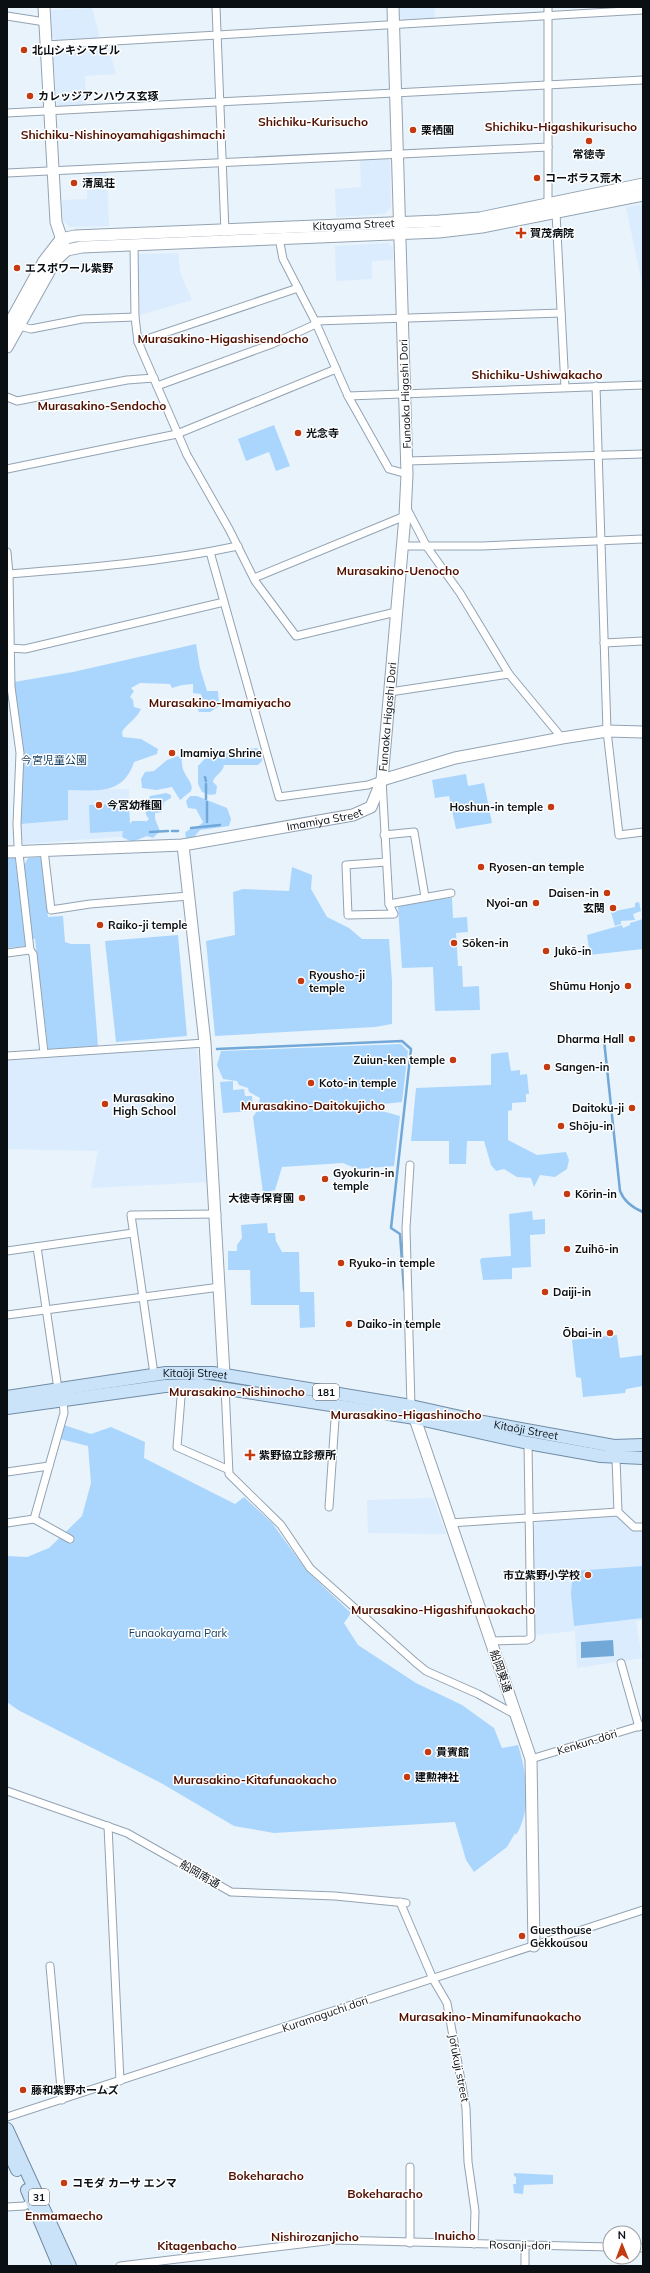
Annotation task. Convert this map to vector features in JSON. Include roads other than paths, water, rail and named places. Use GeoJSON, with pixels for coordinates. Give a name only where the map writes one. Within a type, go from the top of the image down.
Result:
{"type":"FeatureCollection","features":[{"type":"Feature","properties":{"kind":"main road","name":"Kitaōji Street"},"geometry":{"type":"LineString","coordinates":[[7,1408],[61,1394],[154,1374],[190,1372],[224,1374],[411,1406],[490,1423],[614,1446],[643,1444]]}},
{"type":"Feature","properties":{"kind":"main road","name":"Kitaōji Street"},"geometry":{"type":"LineString","coordinates":[[7,1397],[182,1384],[225,1388],[415,1418],[528,1443],[616,1458],[643,1458]]}},
{"type":"Feature","properties":{"kind":"main road","name":"31"},"geometry":{"type":"LineString","coordinates":[[7,2129],[36,2200],[59,2266]]}},
{"type":"Feature","properties":{"kind":"main road","name":"31"},"geometry":{"type":"LineString","coordinates":[[7,2149],[36,2200],[70,2266]]}},
{"type":"Feature","properties":{"kind":"street"},"geometry":{"type":"LineString","coordinates":[[7,347],[22,327],[55,261],[67,250],[61,239],[56,222],[44,7]]}},
{"type":"Feature","properties":{"kind":"street"},"geometry":{"type":"LineString","coordinates":[[216,7],[225,235]]}},
{"type":"Feature","properties":{"kind":"street","name":"Funaoka Higashi Dori"},"geometry":{"type":"LineString","coordinates":[[382,780],[406,512],[407,474],[392,7]]}},
{"type":"Feature","properties":{"kind":"street"},"geometry":{"type":"LineString","coordinates":[[548,7],[548,204],[556,213],[565,387]]}},
{"type":"Feature","properties":{"kind":"street"},"geometry":{"type":"LineString","coordinates":[[46,45],[643,10]]}},
{"type":"Feature","properties":{"kind":"street"},"geometry":{"type":"LineString","coordinates":[[7,16],[44,22]]}},
{"type":"Feature","properties":{"kind":"street"},"geometry":{"type":"LineString","coordinates":[[7,114],[643,80]]}},
{"type":"Feature","properties":{"kind":"street"},"geometry":{"type":"LineString","coordinates":[[7,173],[548,147]]}},
{"type":"Feature","properties":{"kind":"street","name":"Kitayama Street"},"geometry":{"type":"LineString","coordinates":[[61,239],[75,236],[225,235],[400,228],[481,223],[556,213],[620,194],[643,184]]}},
{"type":"Feature","properties":{"kind":"street","name":"Kitayama Street"},"geometry":{"type":"LineString","coordinates":[[481,223],[548,204],[620,194],[643,195]]}},
{"type":"Feature","properties":{"kind":"street"},"geometry":{"type":"LineString","coordinates":[[279,233],[283,259],[316,322],[348,396],[389,469],[407,474]]}},
{"type":"Feature","properties":{"kind":"street","name":"Kitayama Street"},"geometry":{"type":"LineString","coordinates":[[67,250],[82,247],[134,245],[225,235]]}},
{"type":"Feature","properties":{"kind":"street"},"geometry":{"type":"LineString","coordinates":[[7,328],[44,261],[61,239]]}},
{"type":"Feature","properties":{"kind":"street"},"geometry":{"type":"LineString","coordinates":[[134,245],[135,317],[138,342],[177,434],[254,578],[296,636],[396,612]]}},
{"type":"Feature","properties":{"kind":"street"},"geometry":{"type":"LineString","coordinates":[[138,342],[298,288]]}},
{"type":"Feature","properties":{"kind":"street"},"geometry":{"type":"LineString","coordinates":[[157,386],[272,344],[316,322],[561,313]]}},
{"type":"Feature","properties":{"kind":"street"},"geometry":{"type":"LineString","coordinates":[[22,327],[82,319],[135,317]]}},
{"type":"Feature","properties":{"kind":"street"},"geometry":{"type":"LineString","coordinates":[[7,469],[177,434],[336,369]]}},
{"type":"Feature","properties":{"kind":"street"},"geometry":{"type":"LineString","coordinates":[[7,397],[17,401],[127,380],[154,378]]}},
{"type":"Feature","properties":{"kind":"street"},"geometry":{"type":"LineString","coordinates":[[348,396],[643,385]]}},
{"type":"Feature","properties":{"kind":"street"},"geometry":{"type":"LineString","coordinates":[[596,386],[607,731],[619,835],[643,832]]}},
{"type":"Feature","properties":{"kind":"street"},"geometry":{"type":"LineString","coordinates":[[407,461],[643,454]]}},
{"type":"Feature","properties":{"kind":"street"},"geometry":{"type":"LineString","coordinates":[[254,578],[406,512],[427,547],[460,593],[509,674],[562,738]]}},
{"type":"Feature","properties":{"kind":"street"},"geometry":{"type":"LineString","coordinates":[[403,546],[427,547],[643,539]]}},
{"type":"Feature","properties":{"kind":"street"},"geometry":{"type":"LineString","coordinates":[[9,574],[103,566],[210,552],[238,546]]}},
{"type":"Feature","properties":{"kind":"street"},"geometry":{"type":"LineString","coordinates":[[7,552],[9,574],[9,687],[20,753],[17,824],[30,950],[33,954],[44,1053]]}},
{"type":"Feature","properties":{"kind":"street"},"geometry":{"type":"LineString","coordinates":[[210,552],[278,797],[368,785],[455,758],[562,738],[607,731],[643,732]]}},
{"type":"Feature","properties":{"kind":"street"},"geometry":{"type":"LineString","coordinates":[[9,648],[25,649],[224,602]]}},
{"type":"Feature","properties":{"kind":"street"},"geometry":{"type":"LineString","coordinates":[[604,643],[643,641]]}},
{"type":"Feature","properties":{"kind":"street"},"geometry":{"type":"LineString","coordinates":[[390,692],[509,674]]}},
{"type":"Feature","properties":{"kind":"street"},"geometry":{"type":"LineString","coordinates":[[382,780],[389,904],[394,914],[348,915],[346,865],[386,862]]}},
{"type":"Feature","properties":{"kind":"street","name":"Imamiya Street"},"geometry":{"type":"LineString","coordinates":[[7,852],[183,845],[362,813],[371,808],[382,780]]}},
{"type":"Feature","properties":{"kind":"street"},"geometry":{"type":"LineString","coordinates":[[384,835],[414,832],[425,897]]}},
{"type":"Feature","properties":{"kind":"street"},"geometry":{"type":"LineString","coordinates":[[183,845],[205,1043],[217,1214],[227,1469],[229,1474],[281,1525],[310,1568],[415,1662],[426,1671],[478,1694],[516,1715]]}},
{"type":"Feature","properties":{"kind":"street"},"geometry":{"type":"LineString","coordinates":[[44,850],[51,910],[90,904],[189,896]]}},
{"type":"Feature","properties":{"kind":"street"},"geometry":{"type":"LineString","coordinates":[[389,904],[451,893]]}},
{"type":"Feature","properties":{"kind":"street"},"geometry":{"type":"LineString","coordinates":[[7,953],[30,950]]}},
{"type":"Feature","properties":{"kind":"street"},"geometry":{"type":"LineString","coordinates":[[7,1056],[205,1043]]}},
{"type":"Feature","properties":{"kind":"street"},"geometry":{"type":"LineString","coordinates":[[410,1165],[406,1228],[411,1406]]}},
{"type":"Feature","properties":{"kind":"street"},"geometry":{"type":"LineString","coordinates":[[154,1374],[131,1215],[217,1214]]}},
{"type":"Feature","properties":{"kind":"street"},"geometry":{"type":"LineString","coordinates":[[7,1251],[133,1233]]}},
{"type":"Feature","properties":{"kind":"street"},"geometry":{"type":"LineString","coordinates":[[34,1519],[64,1412],[37,1247]]}},
{"type":"Feature","properties":{"kind":"street"},"geometry":{"type":"LineString","coordinates":[[7,1315],[220,1287]]}},
{"type":"Feature","properties":{"kind":"street"},"geometry":{"type":"LineString","coordinates":[[182,1384],[177,1448],[227,1469]]}},
{"type":"Feature","properties":{"kind":"street"},"geometry":{"type":"LineString","coordinates":[[329,1507],[336,1405]]}},
{"type":"Feature","properties":{"kind":"street","name":"船岡東通"},"geometry":{"type":"LineString","coordinates":[[411,1406],[531,1759],[534,1946]]}},
{"type":"Feature","properties":{"kind":"street"},"geometry":{"type":"LineString","coordinates":[[490,1641],[527,1640],[531,1638],[528,1443]]}},
{"type":"Feature","properties":{"kind":"street"},"geometry":{"type":"LineString","coordinates":[[616,1458],[618,1512],[634,1527],[643,1528]]}},
{"type":"Feature","properties":{"kind":"street"},"geometry":{"type":"LineString","coordinates":[[7,1472],[49,1466]]}},
{"type":"Feature","properties":{"kind":"street"},"geometry":{"type":"LineString","coordinates":[[450,1523],[618,1512]]}},
{"type":"Feature","properties":{"kind":"street"},"geometry":{"type":"LineString","coordinates":[[7,1523],[34,1519],[70,1539]]}},
{"type":"Feature","properties":{"kind":"street"},"geometry":{"type":"LineString","coordinates":[[621,1663],[641,1726]]}},
{"type":"Feature","properties":{"kind":"street","name":"Kenkun-dōri"},"geometry":{"type":"LineString","coordinates":[[531,1759],[641,1726]]}},
{"type":"Feature","properties":{"kind":"street","name":"船岡南通"},"geometry":{"type":"LineString","coordinates":[[7,1791],[127,1833],[232,1892],[335,1896],[403,1902]]}},
{"type":"Feature","properties":{"kind":"street"},"geometry":{"type":"LineString","coordinates":[[108,1826],[120,2081]]}},
{"type":"Feature","properties":{"kind":"street","name":"Jofukuji street"},"geometry":{"type":"LineString","coordinates":[[403,1902],[433,1979],[447,2003],[466,2108],[468,2162],[475,2211],[474,2244]]}},
{"type":"Feature","properties":{"kind":"street","name":"Kuramaguchi dori"},"geometry":{"type":"LineString","coordinates":[[7,2117],[643,1910]]}},
{"type":"Feature","properties":{"kind":"street"},"geometry":{"type":"LineString","coordinates":[[50,1966],[62,2100]]}},
{"type":"Feature","properties":{"kind":"street"},"geometry":{"type":"LineString","coordinates":[[410,2167],[410,2243]]}},
{"type":"Feature","properties":{"kind":"street"},"geometry":{"type":"LineString","coordinates":[[7,2207],[24,2206],[36,2200]]}},
{"type":"Feature","properties":{"kind":"street","name":"Rosanji-dori"},"geometry":{"type":"LineString","coordinates":[[120,2266],[334,2240],[602,2247]]}},
{"type":"Feature","properties":{"kind":"street"},"geometry":{"type":"LineString","coordinates":[[525,2245],[525,2266]]}},
{"type":"Feature","properties":{"kind":"waterway"},"geometry":{"type":"LineString","coordinates":[[205,777],[206,781]]}},
{"type":"Feature","properties":{"kind":"waterway"},"geometry":{"type":"LineString","coordinates":[[206,784],[206,799]]}},
{"type":"Feature","properties":{"kind":"waterway"},"geometry":{"type":"LineString","coordinates":[[207,802],[207,822]]}},
{"type":"Feature","properties":{"kind":"waterway"},"geometry":{"type":"LineString","coordinates":[[191,828],[220,825]]}},
{"type":"Feature","properties":{"kind":"waterway"},"geometry":{"type":"LineString","coordinates":[[150,832],[168,831]]}},
{"type":"Feature","properties":{"kind":"waterway"},"geometry":{"type":"LineString","coordinates":[[172,831],[178,831]]}},
{"type":"Feature","properties":{"kind":"waterway"},"geometry":{"type":"LineString","coordinates":[[604,1040],[620,1191],[629,1204],[643,1212]]}},
{"type":"Feature","properties":{"kind":"waterway"},"geometry":{"type":"LineString","coordinates":[[217,1049],[402,1041],[411,1049],[391,1228],[400,1234],[404,1290]]}},
{"type":"Feature","properties":{"kind":"place","name":"北山シキシマビル"},"geometry":{"type":"Point","coordinates":[24,50]}},
{"type":"Feature","properties":{"kind":"place","name":"カレッジアンハウス玄琢"},"geometry":{"type":"Point","coordinates":[30,96]}},
{"type":"Feature","properties":{"kind":"place","name":"栗栖園"},"geometry":{"type":"Point","coordinates":[413,130]}},
{"type":"Feature","properties":{"kind":"place","name":"常徳寺"},"geometry":{"type":"Point","coordinates":[589,141]}},
{"type":"Feature","properties":{"kind":"place","name":"コーポラス荒木"},"geometry":{"type":"Point","coordinates":[537,178]}},
{"type":"Feature","properties":{"kind":"place","name":"清風荘"},"geometry":{"type":"Point","coordinates":[74,183]}},
{"type":"Feature","properties":{"kind":"place","name":"賀茂病院"},"geometry":{"type":"Point","coordinates":[521,233]}},
{"type":"Feature","properties":{"kind":"place","name":"エスポワール紫野"},"geometry":{"type":"Point","coordinates":[17,268]}},
{"type":"Feature","properties":{"kind":"place","name":"光念寺"},"geometry":{"type":"Point","coordinates":[298,433]}},
{"type":"Feature","properties":{"kind":"place","name":"Imamiya Shrine"},"geometry":{"type":"Point","coordinates":[172,753]}},
{"type":"Feature","properties":{"kind":"place","name":"今宮幼稚園"},"geometry":{"type":"Point","coordinates":[99,805]}},
{"type":"Feature","properties":{"kind":"place","name":"Hoshun-in temple"},"geometry":{"type":"Point","coordinates":[551,807]}},
{"type":"Feature","properties":{"kind":"place","name":"Ryosen-an temple"},"geometry":{"type":"Point","coordinates":[481,867]}},
{"type":"Feature","properties":{"kind":"place","name":"Daisen-in"},"geometry":{"type":"Point","coordinates":[607,893]}},
{"type":"Feature","properties":{"kind":"place","name":"Nyoi-an"},"geometry":{"type":"Point","coordinates":[536,903]}},
{"type":"Feature","properties":{"kind":"place","name":"玄関"},"geometry":{"type":"Point","coordinates":[613,908]}},
{"type":"Feature","properties":{"kind":"place","name":"Raiko-ji temple"},"geometry":{"type":"Point","coordinates":[100,925]}},
{"type":"Feature","properties":{"kind":"place","name":"Sōken-in"},"geometry":{"type":"Point","coordinates":[454,943]}},
{"type":"Feature","properties":{"kind":"place","name":"Jukō-in"},"geometry":{"type":"Point","coordinates":[546,951]}},
{"type":"Feature","properties":{"kind":"place","name":"Ryousho-ji temple"},"geometry":{"type":"Point","coordinates":[301,981]}},
{"type":"Feature","properties":{"kind":"place","name":"Shūmu Honjo"},"geometry":{"type":"Point","coordinates":[628,986]}},
{"type":"Feature","properties":{"kind":"place","name":"Dharma Hall"},"geometry":{"type":"Point","coordinates":[632,1039]}},
{"type":"Feature","properties":{"kind":"place","name":"Zuiun-ken temple"},"geometry":{"type":"Point","coordinates":[453,1060]}},
{"type":"Feature","properties":{"kind":"place","name":"Sangen-in"},"geometry":{"type":"Point","coordinates":[547,1067]}},
{"type":"Feature","properties":{"kind":"place","name":"Koto-in temple"},"geometry":{"type":"Point","coordinates":[311,1083]}},
{"type":"Feature","properties":{"kind":"place","name":"Murasakino High School"},"geometry":{"type":"Point","coordinates":[105,1104]}},
{"type":"Feature","properties":{"kind":"place","name":"Daitoku-ji"},"geometry":{"type":"Point","coordinates":[632,1108]}},
{"type":"Feature","properties":{"kind":"place","name":"Shōju-in"},"geometry":{"type":"Point","coordinates":[561,1126]}},
{"type":"Feature","properties":{"kind":"place","name":"Gyokurin-in temple"},"geometry":{"type":"Point","coordinates":[325,1179]}},
{"type":"Feature","properties":{"kind":"place","name":"Kōrin-in"},"geometry":{"type":"Point","coordinates":[567,1194]}},
{"type":"Feature","properties":{"kind":"place","name":"大徳寺保育園"},"geometry":{"type":"Point","coordinates":[302,1198]}},
{"type":"Feature","properties":{"kind":"place","name":"Zuihō-in"},"geometry":{"type":"Point","coordinates":[567,1249]}},
{"type":"Feature","properties":{"kind":"place","name":"Ryuko-in temple"},"geometry":{"type":"Point","coordinates":[341,1263]}},
{"type":"Feature","properties":{"kind":"place","name":"Daiji-in"},"geometry":{"type":"Point","coordinates":[545,1292]}},
{"type":"Feature","properties":{"kind":"place","name":"Daiko-in temple"},"geometry":{"type":"Point","coordinates":[349,1324]}},
{"type":"Feature","properties":{"kind":"place","name":"Ōbai-in"},"geometry":{"type":"Point","coordinates":[610,1333]}},
{"type":"Feature","properties":{"kind":"place","name":"紫野協立診療所"},"geometry":{"type":"Point","coordinates":[250,1455]}},
{"type":"Feature","properties":{"kind":"place","name":"市立紫野小学校"},"geometry":{"type":"Point","coordinates":[588,1575]}},
{"type":"Feature","properties":{"kind":"place","name":"貴賓館"},"geometry":{"type":"Point","coordinates":[428,1752]}},
{"type":"Feature","properties":{"kind":"place","name":"建勲神社"},"geometry":{"type":"Point","coordinates":[407,1777]}},
{"type":"Feature","properties":{"kind":"place","name":"Guesthouse Gekkousou"},"geometry":{"type":"Point","coordinates":[522,1936]}},
{"type":"Feature","properties":{"kind":"place","name":"藤和紫野ホームズ"},"geometry":{"type":"Point","coordinates":[23,2090]}},
{"type":"Feature","properties":{"kind":"place","name":"コモダ カーサ エンマ"},"geometry":{"type":"Point","coordinates":[64,2183]}},
{"type":"Feature","properties":{"kind":"district","name":"Shichiku-Kurisucho"},"geometry":{"type":"Point","coordinates":[313,122]}},
{"type":"Feature","properties":{"kind":"district","name":"Shichiku-Higashikurisucho"},"geometry":{"type":"Point","coordinates":[561,127]}},
{"type":"Feature","properties":{"kind":"district","name":"Shichiku-Nishinoyamahigashimachi"},"geometry":{"type":"Point","coordinates":[123,135]}},
{"type":"Feature","properties":{"kind":"district","name":"Murasakino-Higashisendocho"},"geometry":{"type":"Point","coordinates":[223,339]}},
{"type":"Feature","properties":{"kind":"district","name":"Shichiku-Ushiwakacho"},"geometry":{"type":"Point","coordinates":[537,375]}},
{"type":"Feature","properties":{"kind":"district","name":"Murasakino-Sendocho"},"geometry":{"type":"Point","coordinates":[102,406]}},
{"type":"Feature","properties":{"kind":"district","name":"Murasakino-Uenocho"},"geometry":{"type":"Point","coordinates":[398,571]}},
{"type":"Feature","properties":{"kind":"district","name":"Murasakino-Imamiyacho"},"geometry":{"type":"Point","coordinates":[220,703]}},
{"type":"Feature","properties":{"kind":"district","name":"Murasakino-Daitokujicho"},"geometry":{"type":"Point","coordinates":[313,1106]}},
{"type":"Feature","properties":{"kind":"district","name":"Murasakino-Nishinocho"},"geometry":{"type":"Point","coordinates":[237,1392]}},
{"type":"Feature","properties":{"kind":"district","name":"Murasakino-Higashinocho"},"geometry":{"type":"Point","coordinates":[406,1415]}},
{"type":"Feature","properties":{"kind":"district","name":"Murasakino-Higashifunaokacho"},"geometry":{"type":"Point","coordinates":[443,1610]}},
{"type":"Feature","properties":{"kind":"district","name":"Murasakino-Kitafunaokacho"},"geometry":{"type":"Point","coordinates":[255,1780]}},
{"type":"Feature","properties":{"kind":"district","name":"Murasakino-Minamifunaokacho"},"geometry":{"type":"Point","coordinates":[490,2017]}},
{"type":"Feature","properties":{"kind":"district","name":"Bokeharacho"},"geometry":{"type":"Point","coordinates":[266,2176]}},
{"type":"Feature","properties":{"kind":"district","name":"Bokeharacho"},"geometry":{"type":"Point","coordinates":[385,2194]}},
{"type":"Feature","properties":{"kind":"district","name":"Enmamaecho"},"geometry":{"type":"Point","coordinates":[64,2216]}},
{"type":"Feature","properties":{"kind":"district","name":"Inuicho"},"geometry":{"type":"Point","coordinates":[455,2236]}},
{"type":"Feature","properties":{"kind":"district","name":"Nishirozanjicho"},"geometry":{"type":"Point","coordinates":[315,2237]}},
{"type":"Feature","properties":{"kind":"district","name":"Kitagenbacho"},"geometry":{"type":"Point","coordinates":[197,2246]}},
{"type":"Feature","properties":{"kind":"park label","name":"今宮児童公園"},"geometry":{"type":"Point","coordinates":[54,760]}},
{"type":"Feature","properties":{"kind":"park label","name":"Funaokayama Park"},"geometry":{"type":"Point","coordinates":[178,1633]}}]}
